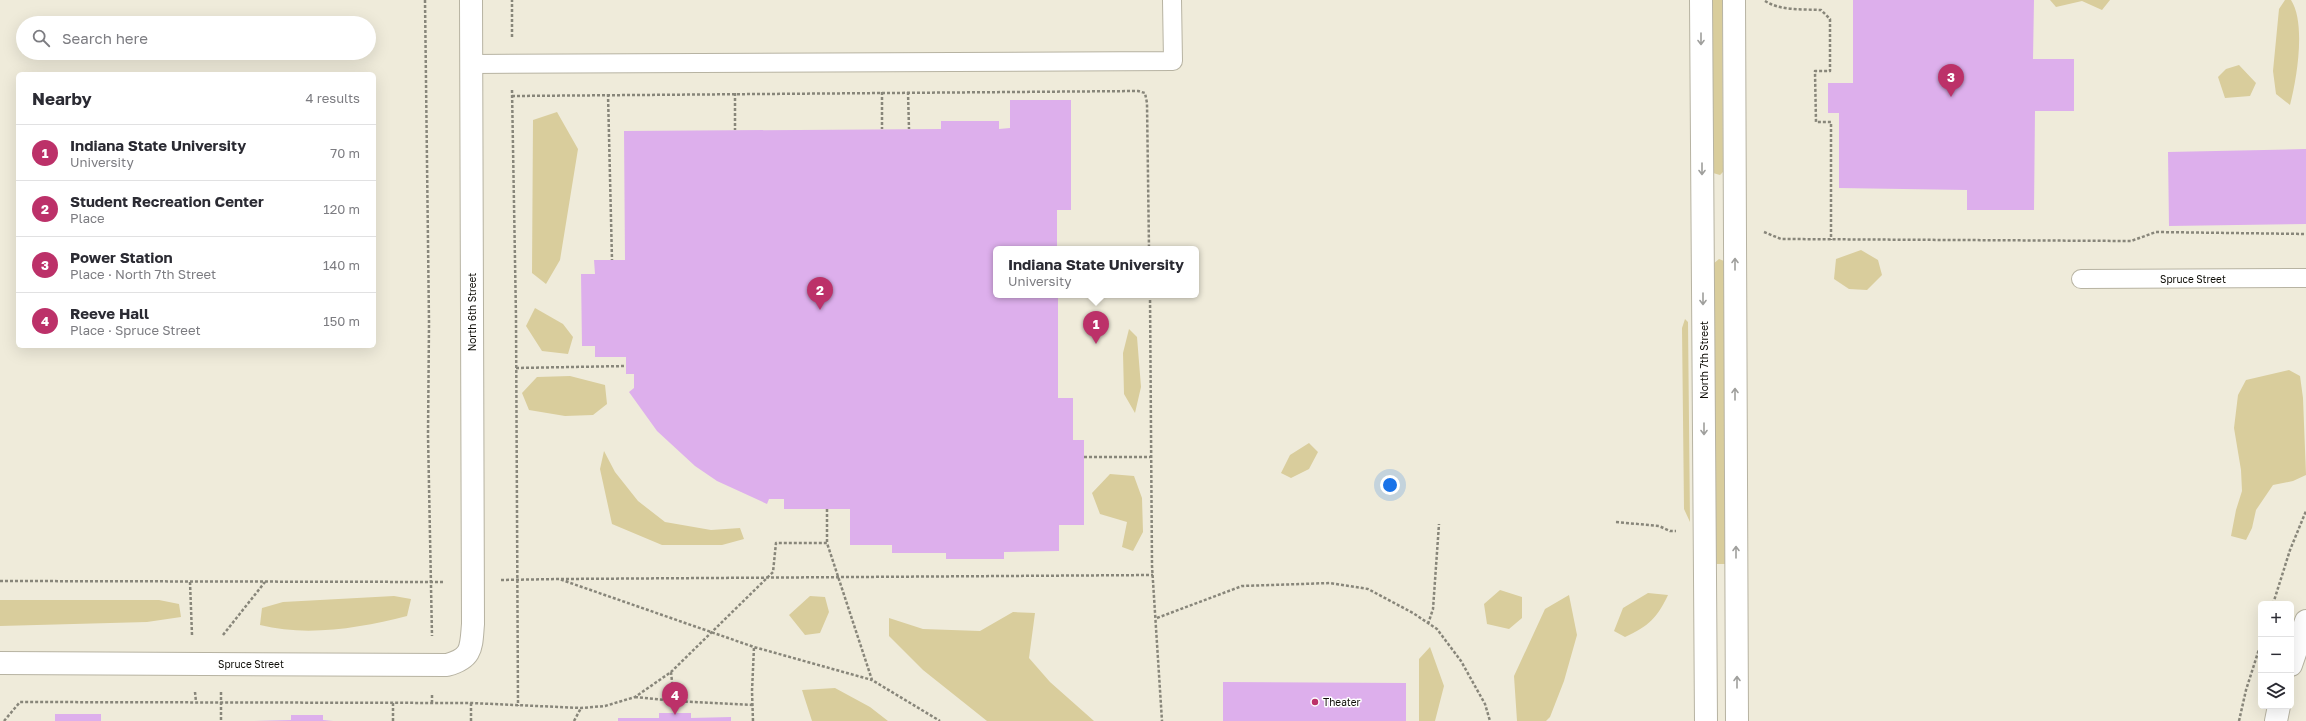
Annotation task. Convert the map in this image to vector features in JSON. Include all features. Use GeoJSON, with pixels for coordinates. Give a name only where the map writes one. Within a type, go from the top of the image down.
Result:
{"type":"FeatureCollection","features":[{"type":"Feature","properties":{"kind":"street","name":"North 6th Street"},"geometry":{"type":"LineString","coordinates":[[472,0],[473,624]]}},
{"type":"Feature","properties":{"kind":"street","name":"North 7th Street"},"geometry":{"type":"LineString","coordinates":[[1701,0],[1706,721]]}},
{"type":"Feature","properties":{"kind":"street"},"geometry":{"type":"LineString","coordinates":[[1734,0],[1737,721]]}},
{"type":"Feature","properties":{"kind":"street"},"geometry":{"type":"LineString","coordinates":[[2294,656],[2306,620]]}},
{"type":"Feature","properties":{"kind":"street","name":"Spruce Street"},"geometry":{"type":"LineString","coordinates":[[0,663],[447,665],[460,662],[466,657],[471,647],[473,624]]}},
{"type":"Feature","properties":{"kind":"street"},"geometry":{"type":"LineString","coordinates":[[2276,721],[2278,709]]}},
{"type":"Feature","properties":{"kind":"lane"},"geometry":{"type":"LineString","coordinates":[[472,64],[1173,61],[1172,0]]}},
{"type":"Feature","properties":{"kind":"lane","name":"Spruce Street"},"geometry":{"type":"LineString","coordinates":[[2081,279],[2306,278]]}},
{"type":"Feature","properties":{"kind":"path"},"geometry":{"type":"LineString","coordinates":[[425,0],[429,323],[428,435],[432,582],[432,702]]}},
{"type":"Feature","properties":{"kind":"path"},"geometry":{"type":"LineString","coordinates":[[512,0],[511,64],[516,368],[516,579],[518,706]]}},
{"type":"Feature","properties":{"kind":"path"},"geometry":{"type":"LineString","coordinates":[[1764,5],[1765,0],[1774,6],[1785,8],[1821,10],[1830,19],[1830,71],[1815,71],[1816,122],[1831,122],[1831,240]]}},
{"type":"Feature","properties":{"kind":"path"},"geometry":{"type":"LineString","coordinates":[[881,62],[882,129]]}},
{"type":"Feature","properties":{"kind":"path"},"geometry":{"type":"LineString","coordinates":[[909,129],[908,93],[910,62]]}},
{"type":"Feature","properties":{"kind":"path"},"geometry":{"type":"LineString","coordinates":[[606,63],[612,260]]}},
{"type":"Feature","properties":{"kind":"path"},"geometry":{"type":"LineString","coordinates":[[735,63],[736,130]]}},
{"type":"Feature","properties":{"kind":"path"},"geometry":{"type":"LineString","coordinates":[[512,96],[882,93],[1145,93],[1147,103],[1149,246]]}},
{"type":"Feature","properties":{"kind":"path"},"geometry":{"type":"LineString","coordinates":[[1760,230],[1781,239],[1831,240],[2131,240],[2156,232],[2306,234]]}},
{"type":"Feature","properties":{"kind":"path"},"geometry":{"type":"LineString","coordinates":[[1150,298],[1150,457],[1153,575],[1157,618],[1162,721]]}},
{"type":"Feature","properties":{"kind":"path"},"geometry":{"type":"LineString","coordinates":[[516,368],[626,366]]}},
{"type":"Feature","properties":{"kind":"path"},"geometry":{"type":"LineString","coordinates":[[1084,457],[1150,457]]}},
{"type":"Feature","properties":{"kind":"path"},"geometry":{"type":"LineString","coordinates":[[827,509],[827,543]]}},
{"type":"Feature","properties":{"kind":"path"},"geometry":{"type":"LineString","coordinates":[[2274,601],[2290,550],[2306,511]]}},
{"type":"Feature","properties":{"kind":"path"},"geometry":{"type":"LineString","coordinates":[[1616,522],[1659,526],[1670,531],[1676,531],[1676,538]]}},
{"type":"Feature","properties":{"kind":"path"},"geometry":{"type":"LineString","coordinates":[[1428,624],[1432,610],[1439,524]]}},
{"type":"Feature","properties":{"kind":"path"},"geometry":{"type":"LineString","coordinates":[[0,581],[432,582],[516,579],[1153,575]]}},
{"type":"Feature","properties":{"kind":"path"},"geometry":{"type":"LineString","coordinates":[[558,579],[754,647],[872,680],[940,721]]}},
{"type":"Feature","properties":{"kind":"path"},"geometry":{"type":"LineString","coordinates":[[1157,618],[1242,586],[1330,583],[1368,589],[1413,613],[1437,629],[1460,662],[1485,704],[1490,721]]}},
{"type":"Feature","properties":{"kind":"path"},"geometry":{"type":"LineString","coordinates":[[847,606],[872,680]]}},
{"type":"Feature","properties":{"kind":"path"},"geometry":{"type":"LineString","coordinates":[[753,721],[754,647]]}},
{"type":"Feature","properties":{"kind":"path"},"geometry":{"type":"LineString","coordinates":[[2239,721],[2246,690],[2258,652]]}},
{"type":"Feature","properties":{"kind":"path"},"geometry":{"type":"LineString","coordinates":[[671,672],[674,701]]}},
{"type":"Feature","properties":{"kind":"path"},"geometry":{"type":"LineString","coordinates":[[635,696],[674,701],[753,705]]}},
{"type":"Feature","properties":{"kind":"path"},"geometry":{"type":"LineString","coordinates":[[393,702],[393,721]]}},
{"type":"Feature","properties":{"kind":"path"},"geometry":{"type":"LineString","coordinates":[[471,702],[471,721]]}},
{"type":"Feature","properties":{"kind":"path"},"geometry":{"type":"LineString","coordinates":[[574,721],[581,708]]}},
{"type":"Feature","properties":{"kind":"shaded area"},"geometry":{"type":"Polygon","coordinates":[[[1712,0],[1722,0],[1723,172],[1720,175],[1713,173],[1712,0]]]}},
{"type":"Feature","properties":{"kind":"shaded area"},"geometry":{"type":"Polygon","coordinates":[[[2050,0],[2110,0],[2102,10],[2082,1],[2056,7],[2050,0]]]}},
{"type":"Feature","properties":{"kind":"shaded area"},"geometry":{"type":"Polygon","coordinates":[[[2285,0],[2291,0],[2296,10],[2299,36],[2299,51],[2290,105],[2276,94],[2273,71],[2279,9],[2285,0]]]}},
{"type":"Feature","properties":{"kind":"shaded area"},"geometry":{"type":"Polygon","coordinates":[[[2239,65],[2256,83],[2250,96],[2225,98],[2218,77],[2226,69],[2239,65]]]}},
{"type":"Feature","properties":{"kind":"shaded area"},"geometry":{"type":"Polygon","coordinates":[[[557,112],[578,149],[560,260],[546,284],[532,273],[533,120],[557,112]]]}},
{"type":"Feature","properties":{"kind":"shaded area"},"geometry":{"type":"Polygon","coordinates":[[[1861,250],[1878,260],[1882,275],[1867,290],[1849,289],[1834,279],[1836,259],[1861,250]]]}},
{"type":"Feature","properties":{"kind":"shaded area"},"geometry":{"type":"Polygon","coordinates":[[[1719,259],[1724,261],[1725,564],[1715,564],[1713,264],[1719,259]]]}},
{"type":"Feature","properties":{"kind":"shaded area"},"geometry":{"type":"Polygon","coordinates":[[[535,308],[563,324],[573,337],[568,354],[542,351],[526,326],[535,308]]]}},
{"type":"Feature","properties":{"kind":"shaded area"},"geometry":{"type":"Polygon","coordinates":[[[1685,319],[1688,322],[1690,522],[1684,509],[1682,328],[1685,319]]]}},
{"type":"Feature","properties":{"kind":"shaded area"},"geometry":{"type":"Polygon","coordinates":[[[1129,329],[1137,337],[1141,387],[1135,413],[1124,394],[1123,353],[1129,329]]]}},
{"type":"Feature","properties":{"kind":"shaded area"},"geometry":{"type":"Polygon","coordinates":[[[2289,370],[2300,376],[2303,398],[2306,475],[2293,481],[2273,485],[2256,510],[2252,528],[2246,540],[2231,536],[2236,510],[2242,491],[2241,470],[2234,428],[2238,395],[2246,380],[2289,370]]]}},
{"type":"Feature","properties":{"kind":"shaded area"},"geometry":{"type":"Polygon","coordinates":[[[570,376],[605,385],[607,404],[593,415],[565,416],[529,410],[522,393],[537,377],[570,376]]]}},
{"type":"Feature","properties":{"kind":"shaded area"},"geometry":{"type":"Polygon","coordinates":[[[1309,443],[1318,452],[1309,469],[1291,478],[1281,473],[1290,455],[1309,443]]]}},
{"type":"Feature","properties":{"kind":"shaded area"},"geometry":{"type":"Polygon","coordinates":[[[604,451],[615,472],[638,501],[665,522],[711,530],[740,528],[744,539],[722,545],[662,545],[612,524],[600,469],[604,451]]]}},
{"type":"Feature","properties":{"kind":"shaded area"},"geometry":{"type":"Polygon","coordinates":[[[1110,474],[1134,476],[1142,498],[1143,532],[1133,551],[1122,547],[1127,522],[1100,514],[1092,493],[1110,474]]]}},
{"type":"Feature","properties":{"kind":"shaded area"},"geometry":{"type":"Polygon","coordinates":[[[1500,590],[1522,597],[1522,618],[1509,629],[1487,624],[1484,604],[1500,590]]]}},
{"type":"Feature","properties":{"kind":"shaded area"},"geometry":{"type":"Polygon","coordinates":[[[1648,593],[1668,595],[1656,615],[1646,625],[1625,637],[1614,631],[1623,608],[1648,593]]]}},
{"type":"Feature","properties":{"kind":"shaded area"},"geometry":{"type":"Polygon","coordinates":[[[1569,595],[1577,635],[1564,681],[1550,717],[1546,721],[1517,721],[1514,676],[1545,609],[1569,595]]]}},
{"type":"Feature","properties":{"kind":"shaded area"},"geometry":{"type":"Polygon","coordinates":[[[394,596],[411,599],[407,616],[334,630],[315,631],[278,629],[260,625],[262,608],[283,602],[394,596]]]}},
{"type":"Feature","properties":{"kind":"shaded area"},"geometry":{"type":"Polygon","coordinates":[[[810,596],[825,597],[829,612],[820,633],[805,635],[789,615],[810,596]]]}},
{"type":"Feature","properties":{"kind":"shaded area"},"geometry":{"type":"Polygon","coordinates":[[[0,600],[159,600],[179,604],[181,617],[147,622],[0,626],[0,600]]]}},
{"type":"Feature","properties":{"kind":"shaded area"},"geometry":{"type":"Polygon","coordinates":[[[1013,612],[1035,613],[1029,658],[1050,682],[1094,721],[987,721],[923,670],[889,636],[889,618],[923,629],[980,631],[1013,612]]]}},
{"type":"Feature","properties":{"kind":"shaded area"},"geometry":{"type":"Polygon","coordinates":[[[1430,647],[1444,686],[1435,721],[1419,721],[1419,659],[1430,647]]]}},
{"type":"Feature","properties":{"kind":"shaded area"},"geometry":{"type":"Polygon","coordinates":[[[835,688],[870,707],[888,721],[812,721],[802,690],[835,688]]]}},
{"type":"Feature","properties":{"kind":"building"},"geometry":{"type":"Polygon","coordinates":[[[1853,0],[2034,0],[2033,59],[2074,59],[2074,111],[2035,111],[2034,210],[1967,210],[1967,190],[1839,188],[1839,113],[1828,113],[1828,83],[1853,83],[1853,0]]]}},
{"type":"Feature","properties":{"kind":"building"},"geometry":{"type":"Polygon","coordinates":[[[1010,100],[1071,100],[1071,210],[1057,210],[1057,246],[993,246],[993,298],[1058,298],[1058,398],[1073,398],[1073,440],[1084,440],[1084,525],[1059,525],[1059,551],[1004,552],[1004,559],[946,559],[946,553],[892,553],[892,545],[850,545],[850,509],[784,509],[784,499],[769,499],[767,504],[717,481],[695,466],[657,431],[629,392],[634,388],[634,374],[626,374],[626,357],[595,357],[595,346],[582,346],[581,274],[595,274],[594,260],[625,260],[624,131],[941,129],[941,121],[999,121],[999,129],[1010,128],[1010,100]]]}},
{"type":"Feature","properties":{"kind":"building"},"geometry":{"type":"Polygon","coordinates":[[[2306,149],[2306,224],[2169,226],[2168,152],[2306,149]]]}},
{"type":"Feature","properties":{"kind":"building","name":"Theater"},"geometry":{"type":"Polygon","coordinates":[[[1223,682],[1406,683],[1406,721],[1223,721],[1223,682]]]}},
{"type":"Feature","properties":{"kind":"building"},"geometry":{"type":"Polygon","coordinates":[[[659,713],[691,713],[691,718],[731,717],[731,721],[618,721],[618,718],[659,718],[659,713]]]}},
{"type":"Feature","properties":{"kind":"building"},"geometry":{"type":"Polygon","coordinates":[[[55,714],[101,714],[101,721],[55,721],[55,714]]]}},
{"type":"Feature","properties":{"kind":"building"},"geometry":{"type":"Polygon","coordinates":[[[291,715],[323,715],[323,720],[333,721],[251,721],[291,720],[291,715]]]}},
{"type":"Feature","properties":{"kind":"place","name":"Power Station"},"geometry":{"type":"Point","coordinates":[1951,97]}},
{"type":"Feature","properties":{"kind":"place","name":"Student Recreation Center"},"geometry":{"type":"Point","coordinates":[820,310]}},
{"type":"Feature","properties":{"kind":"place","name":"Indiana State University"},"geometry":{"type":"Point","coordinates":[1096,344]}},
{"type":"Feature","properties":{"kind":"place","name":"Theater"},"geometry":{"type":"Point","coordinates":[1315,702]}},
{"type":"Feature","properties":{"kind":"place","name":"Reeve Hall"},"geometry":{"type":"Point","coordinates":[675,715]}}]}
